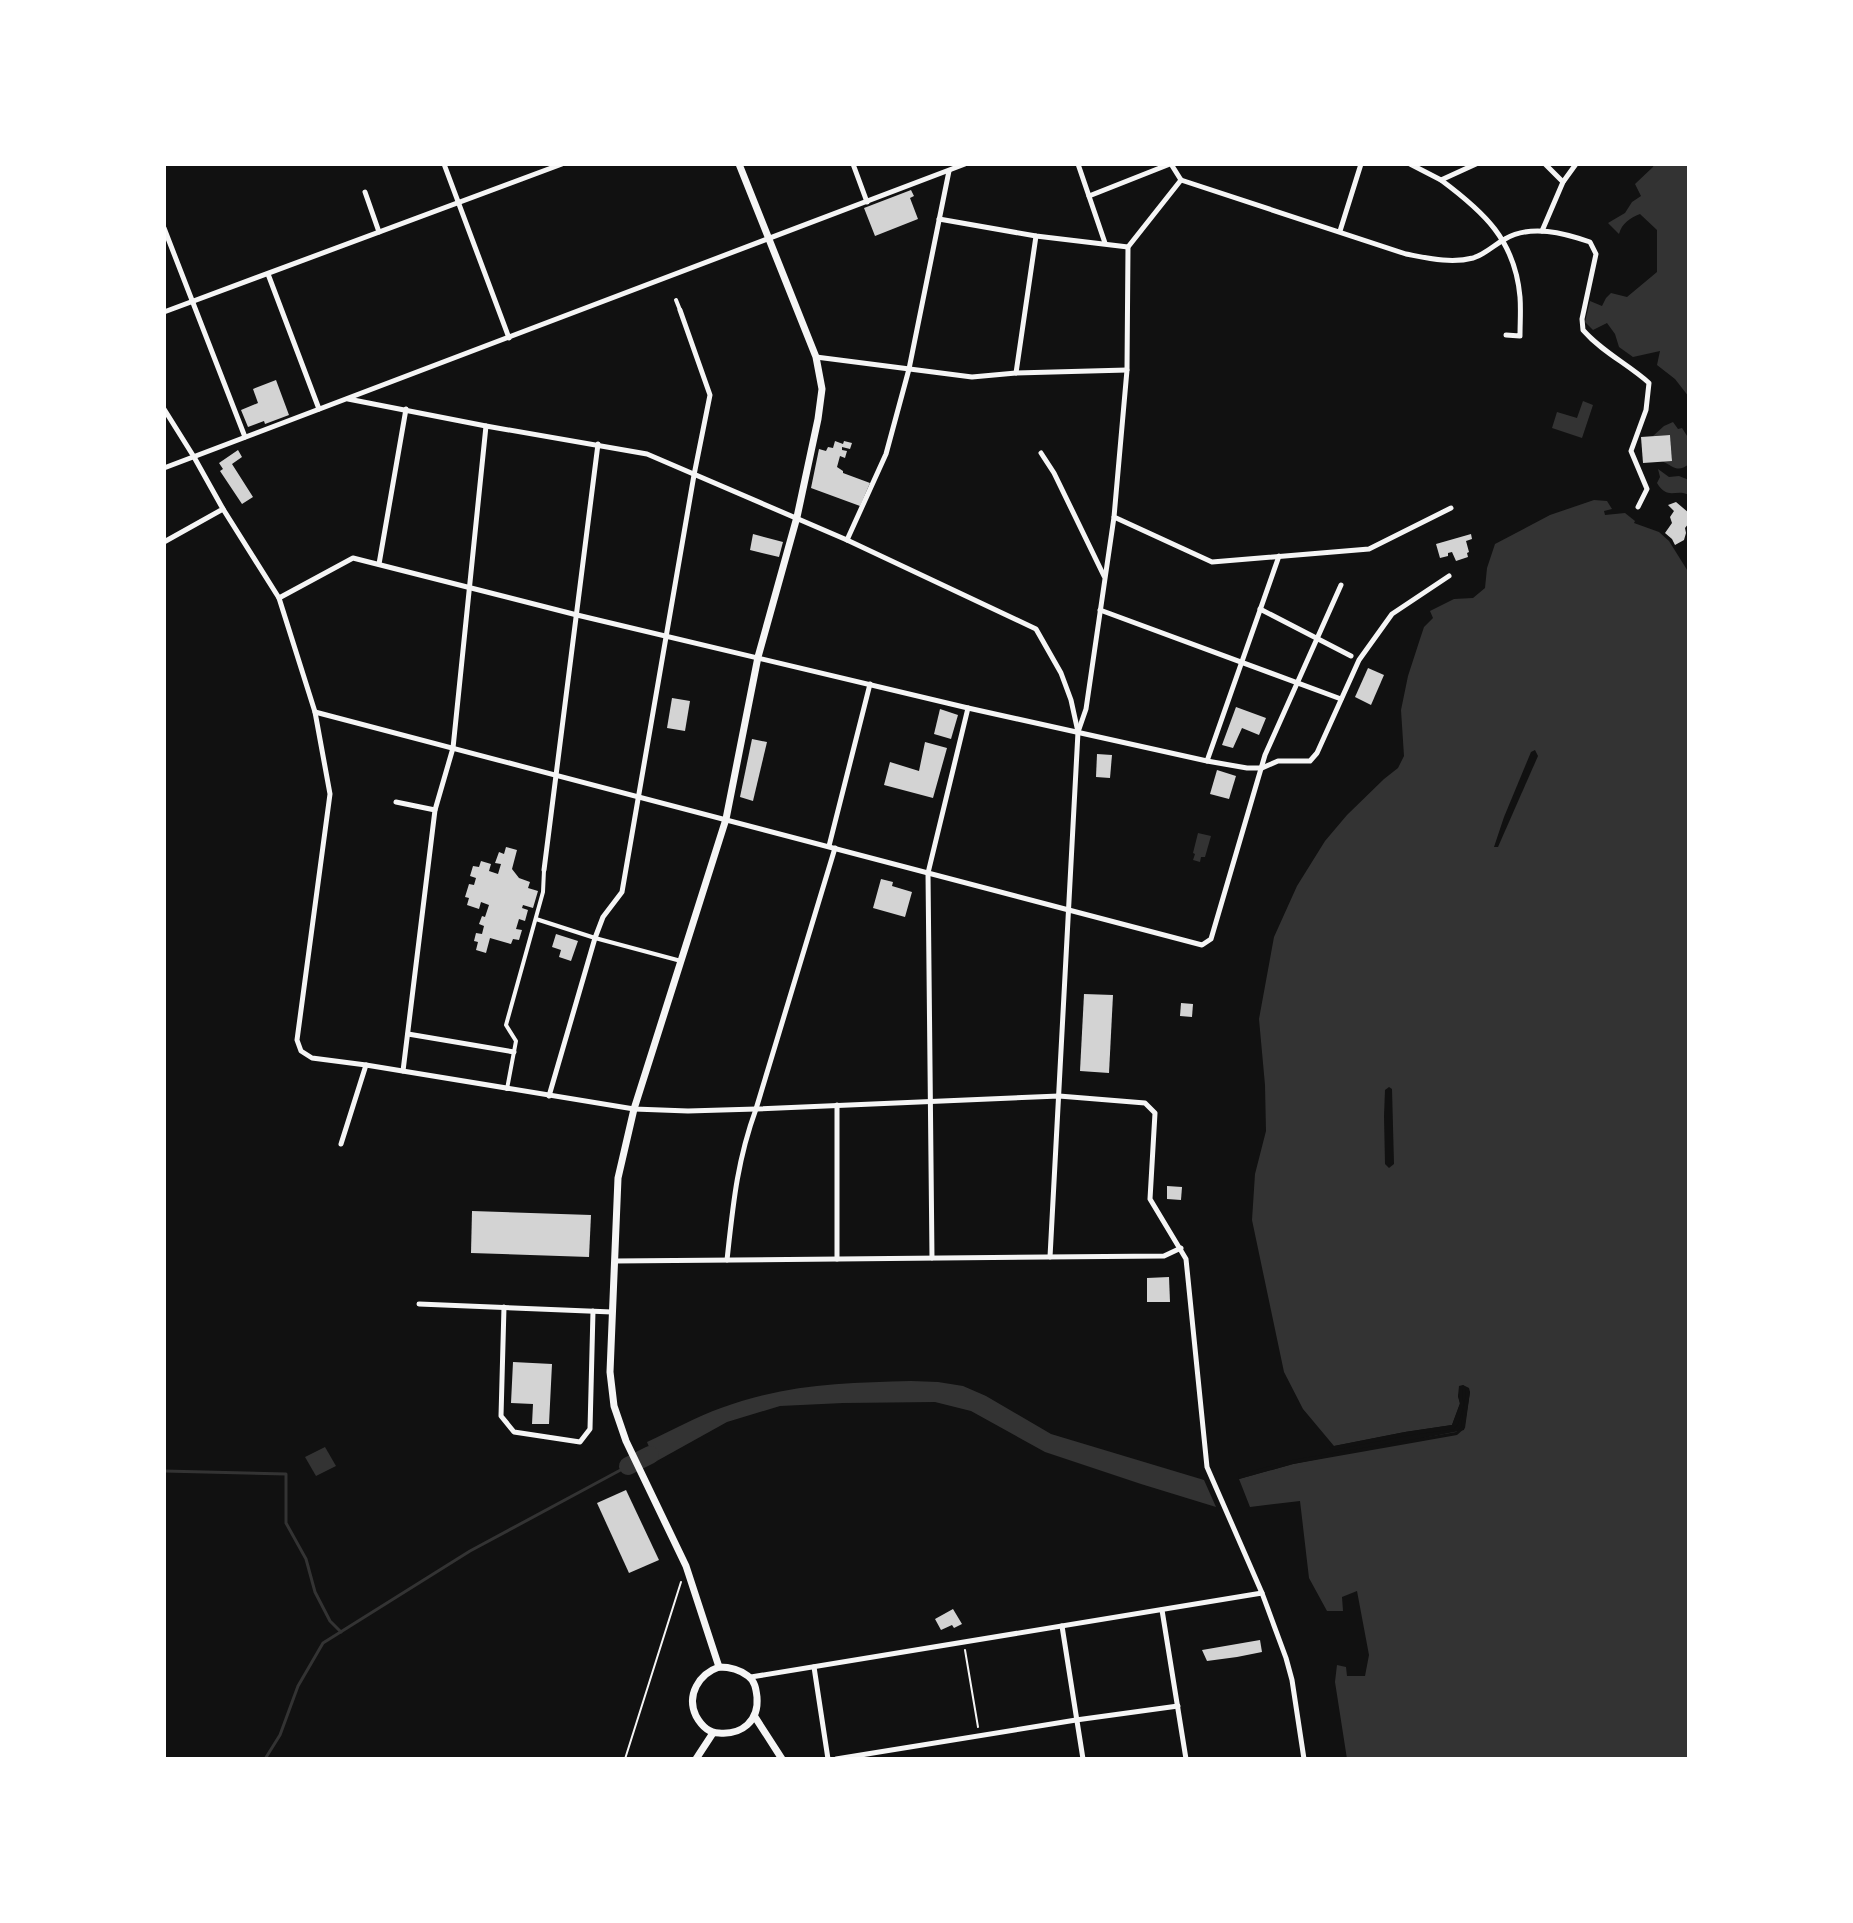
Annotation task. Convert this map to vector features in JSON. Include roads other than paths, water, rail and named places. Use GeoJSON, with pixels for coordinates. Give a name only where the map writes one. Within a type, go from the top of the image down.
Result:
{"type":"FeatureCollection","features":[{"type":"Feature","properties":{"kind":"street"},"geometry":{"type":"LineString","coordinates":[[444,164],[509,338]]}},
{"type":"Feature","properties":{"kind":"street"},"geometry":{"type":"LineString","coordinates":[[164,312],[562,164]]}},
{"type":"Feature","properties":{"kind":"street"},"geometry":{"type":"LineString","coordinates":[[719,1667],[686,1566],[626,1441],[614,1406],[610,1372],[618,1178],[634,1109],[726,819],[758,657],[797,517],[822,389],[816,357],[739,164]]}},
{"type":"Feature","properties":{"kind":"street"},"geometry":{"type":"LineString","coordinates":[[853,164],[867,202]]}},
{"type":"Feature","properties":{"kind":"street"},"geometry":{"type":"LineString","coordinates":[[164,468],[965,164]]}},
{"type":"Feature","properties":{"kind":"street"},"geometry":{"type":"LineString","coordinates":[[1078,164],[1105,243]]}},
{"type":"Feature","properties":{"kind":"street"},"geometry":{"type":"LineString","coordinates":[[1089,196],[1170,164],[1181,180],[1406,254],[1442,260],[1475,258],[1520,232],[1542,231],[1590,242],[1596,254],[1582,319],[1583,330],[1604,351],[1649,383],[1646,410],[1631,455],[1647,489],[1638,507]]}},
{"type":"Feature","properties":{"kind":"street"},"geometry":{"type":"LineString","coordinates":[[1340,231],[1361,164]]}},
{"type":"Feature","properties":{"kind":"street"},"geometry":{"type":"LineString","coordinates":[[1410,164],[1441,180],[1472,203],[1503,240],[1515,270],[1520,298],[1520,336],[1506,335]]}},
{"type":"Feature","properties":{"kind":"street"},"geometry":{"type":"LineString","coordinates":[[1441,180],[1476,164]]}},
{"type":"Feature","properties":{"kind":"street"},"geometry":{"type":"LineString","coordinates":[[1545,164],[1563,182]]}},
{"type":"Feature","properties":{"kind":"street"},"geometry":{"type":"LineString","coordinates":[[1542,231],[1563,182],[1576,164]]}},
{"type":"Feature","properties":{"kind":"street"},"geometry":{"type":"LineString","coordinates":[[847,540],[886,454],[909,369],[950,170]]}},
{"type":"Feature","properties":{"kind":"street"},"geometry":{"type":"LineString","coordinates":[[1050,1257],[1078,732],[1086,709],[1114,517],[1127,370],[1128,247],[1181,180]]}},
{"type":"Feature","properties":{"kind":"street"},"geometry":{"type":"LineString","coordinates":[[365,192],[379,232]]}},
{"type":"Feature","properties":{"kind":"street"},"geometry":{"type":"LineString","coordinates":[[939,219],[1036,236],[1128,247]]}},
{"type":"Feature","properties":{"kind":"street"},"geometry":{"type":"LineString","coordinates":[[164,228],[245,437]]}},
{"type":"Feature","properties":{"kind":"street"},"geometry":{"type":"LineString","coordinates":[[1016,373],[1036,236]]}},
{"type":"Feature","properties":{"kind":"street"},"geometry":{"type":"LineString","coordinates":[[268,274],[319,409]]}},
{"type":"Feature","properties":{"kind":"street"},"geometry":{"type":"LineString","coordinates":[[549,1096],[595,938],[603,917],[622,892],[710,395],[676,300]]}},
{"type":"Feature","properties":{"kind":"street"},"geometry":{"type":"LineString","coordinates":[[816,357],[972,377],[1127,370]]}},
{"type":"Feature","properties":{"kind":"street"},"geometry":{"type":"LineString","coordinates":[[347,399],[647,454],[797,517],[1036,629],[1061,673],[1078,732]]}},
{"type":"Feature","properties":{"kind":"street"},"geometry":{"type":"LineString","coordinates":[[164,409],[279,598],[315,712],[330,794],[297,1040],[301,1051],[312,1058],[634,1109],[756,1109],[1059,1096],[1145,1103],[1155,1113],[1150,1199],[1186,1259],[1207,1467],[1262,1593],[1292,1680],[1304,1759]]}},
{"type":"Feature","properties":{"kind":"street"},"geometry":{"type":"LineString","coordinates":[[379,564],[406,409]]}},
{"type":"Feature","properties":{"kind":"street"},"geometry":{"type":"LineString","coordinates":[[403,1071],[435,810],[453,748],[486,426]]}},
{"type":"Feature","properties":{"kind":"street"},"geometry":{"type":"LineString","coordinates":[[507,1089],[516,1041],[506,1025],[543,892],[598,444]]}},
{"type":"Feature","properties":{"kind":"street"},"geometry":{"type":"LineString","coordinates":[[1041,453],[1054,473],[1104,576]]}},
{"type":"Feature","properties":{"kind":"street"},"geometry":{"type":"LineString","coordinates":[[1114,517],[1212,562],[1369,549],[1451,508]]}},
{"type":"Feature","properties":{"kind":"street"},"geometry":{"type":"LineString","coordinates":[[164,542],[223,509]]}},
{"type":"Feature","properties":{"kind":"street"},"geometry":{"type":"LineString","coordinates":[[1207,761],[1279,556]]}},
{"type":"Feature","properties":{"kind":"street"},"geometry":{"type":"LineString","coordinates":[[279,598],[353,558],[968,708],[1207,761],[1262,768],[1278,761],[1310,761],[1317,753],[1359,660],[1392,614],[1449,576]]}},
{"type":"Feature","properties":{"kind":"street"},"geometry":{"type":"LineString","coordinates":[[315,712],[1202,945],[1211,939],[1265,755],[1341,585]]}},
{"type":"Feature","properties":{"kind":"street"},"geometry":{"type":"LineString","coordinates":[[1260,609],[1359,660]]}},
{"type":"Feature","properties":{"kind":"street"},"geometry":{"type":"LineString","coordinates":[[1100,610],[1341,699]]}},
{"type":"Feature","properties":{"kind":"street"},"geometry":{"type":"LineString","coordinates":[[727,1260],[736,1181],[745,1141],[832,847],[870,684]]}},
{"type":"Feature","properties":{"kind":"street"},"geometry":{"type":"LineString","coordinates":[[932,1258],[928,873],[968,708]]}},
{"type":"Feature","properties":{"kind":"street"},"geometry":{"type":"LineString","coordinates":[[396,802],[435,810]]}},
{"type":"Feature","properties":{"kind":"street"},"geometry":{"type":"LineString","coordinates":[[536,919],[681,961]]}},
{"type":"Feature","properties":{"kind":"street"},"geometry":{"type":"LineString","coordinates":[[408,1034],[514,1052]]}},
{"type":"Feature","properties":{"kind":"street"},"geometry":{"type":"LineString","coordinates":[[341,1144],[366,1065]]}},
{"type":"Feature","properties":{"kind":"street"},"geometry":{"type":"LineString","coordinates":[[837,1105],[837,1259]]}},
{"type":"Feature","properties":{"kind":"street"},"geometry":{"type":"LineString","coordinates":[[615,1261],[1164,1256],[1181,1248]]}},
{"type":"Feature","properties":{"kind":"street"},"geometry":{"type":"LineString","coordinates":[[419,1304],[612,1312]]}},
{"type":"Feature","properties":{"kind":"street"},"geometry":{"type":"LineString","coordinates":[[504,1307],[501,1416],[514,1432],[580,1442],[590,1429],[593,1311]]}},
{"type":"Feature","properties":{"kind":"street"},"geometry":{"type":"LineString","coordinates":[[751,1677],[757,1697],[755,1717],[740,1731],[729,1734],[713,1733],[704,1727],[696,1717],[692,1704],[697,1682],[710,1670],[719,1667],[733,1668],[751,1677],[1262,1593]]}},
{"type":"Feature","properties":{"kind":"street"},"geometry":{"type":"LineString","coordinates":[[1162,1610],[1186,1759]]}},
{"type":"Feature","properties":{"kind":"street"},"geometry":{"type":"LineString","coordinates":[[1062,1626],[1083,1759]]}},
{"type":"Feature","properties":{"kind":"street"},"geometry":{"type":"LineString","coordinates":[[814,1667],[828,1759]]}},
{"type":"Feature","properties":{"kind":"street"},"geometry":{"type":"LineString","coordinates":[[836,1759],[1178,1706]]}},
{"type":"Feature","properties":{"kind":"street"},"geometry":{"type":"LineString","coordinates":[[755,1717],[782,1759]]}},
{"type":"Feature","properties":{"kind":"street"},"geometry":{"type":"LineString","coordinates":[[696,1759],[713,1733]]}},
{"type":"Feature","properties":{"kind":"waterway"},"geometry":{"type":"LineString","coordinates":[[628,1466],[650,1455]]}},
{"type":"Feature","properties":{"kind":"waterway"},"geometry":{"type":"LineString","coordinates":[[265,1759],[280,1735],[298,1686],[323,1643],[470,1551],[628,1466]]}},
{"type":"Feature","properties":{"kind":"waterway"},"geometry":{"type":"LineString","coordinates":[[164,1471],[286,1474],[286,1523],[306,1559],[315,1592],[330,1621],[341,1632]]}}]}
